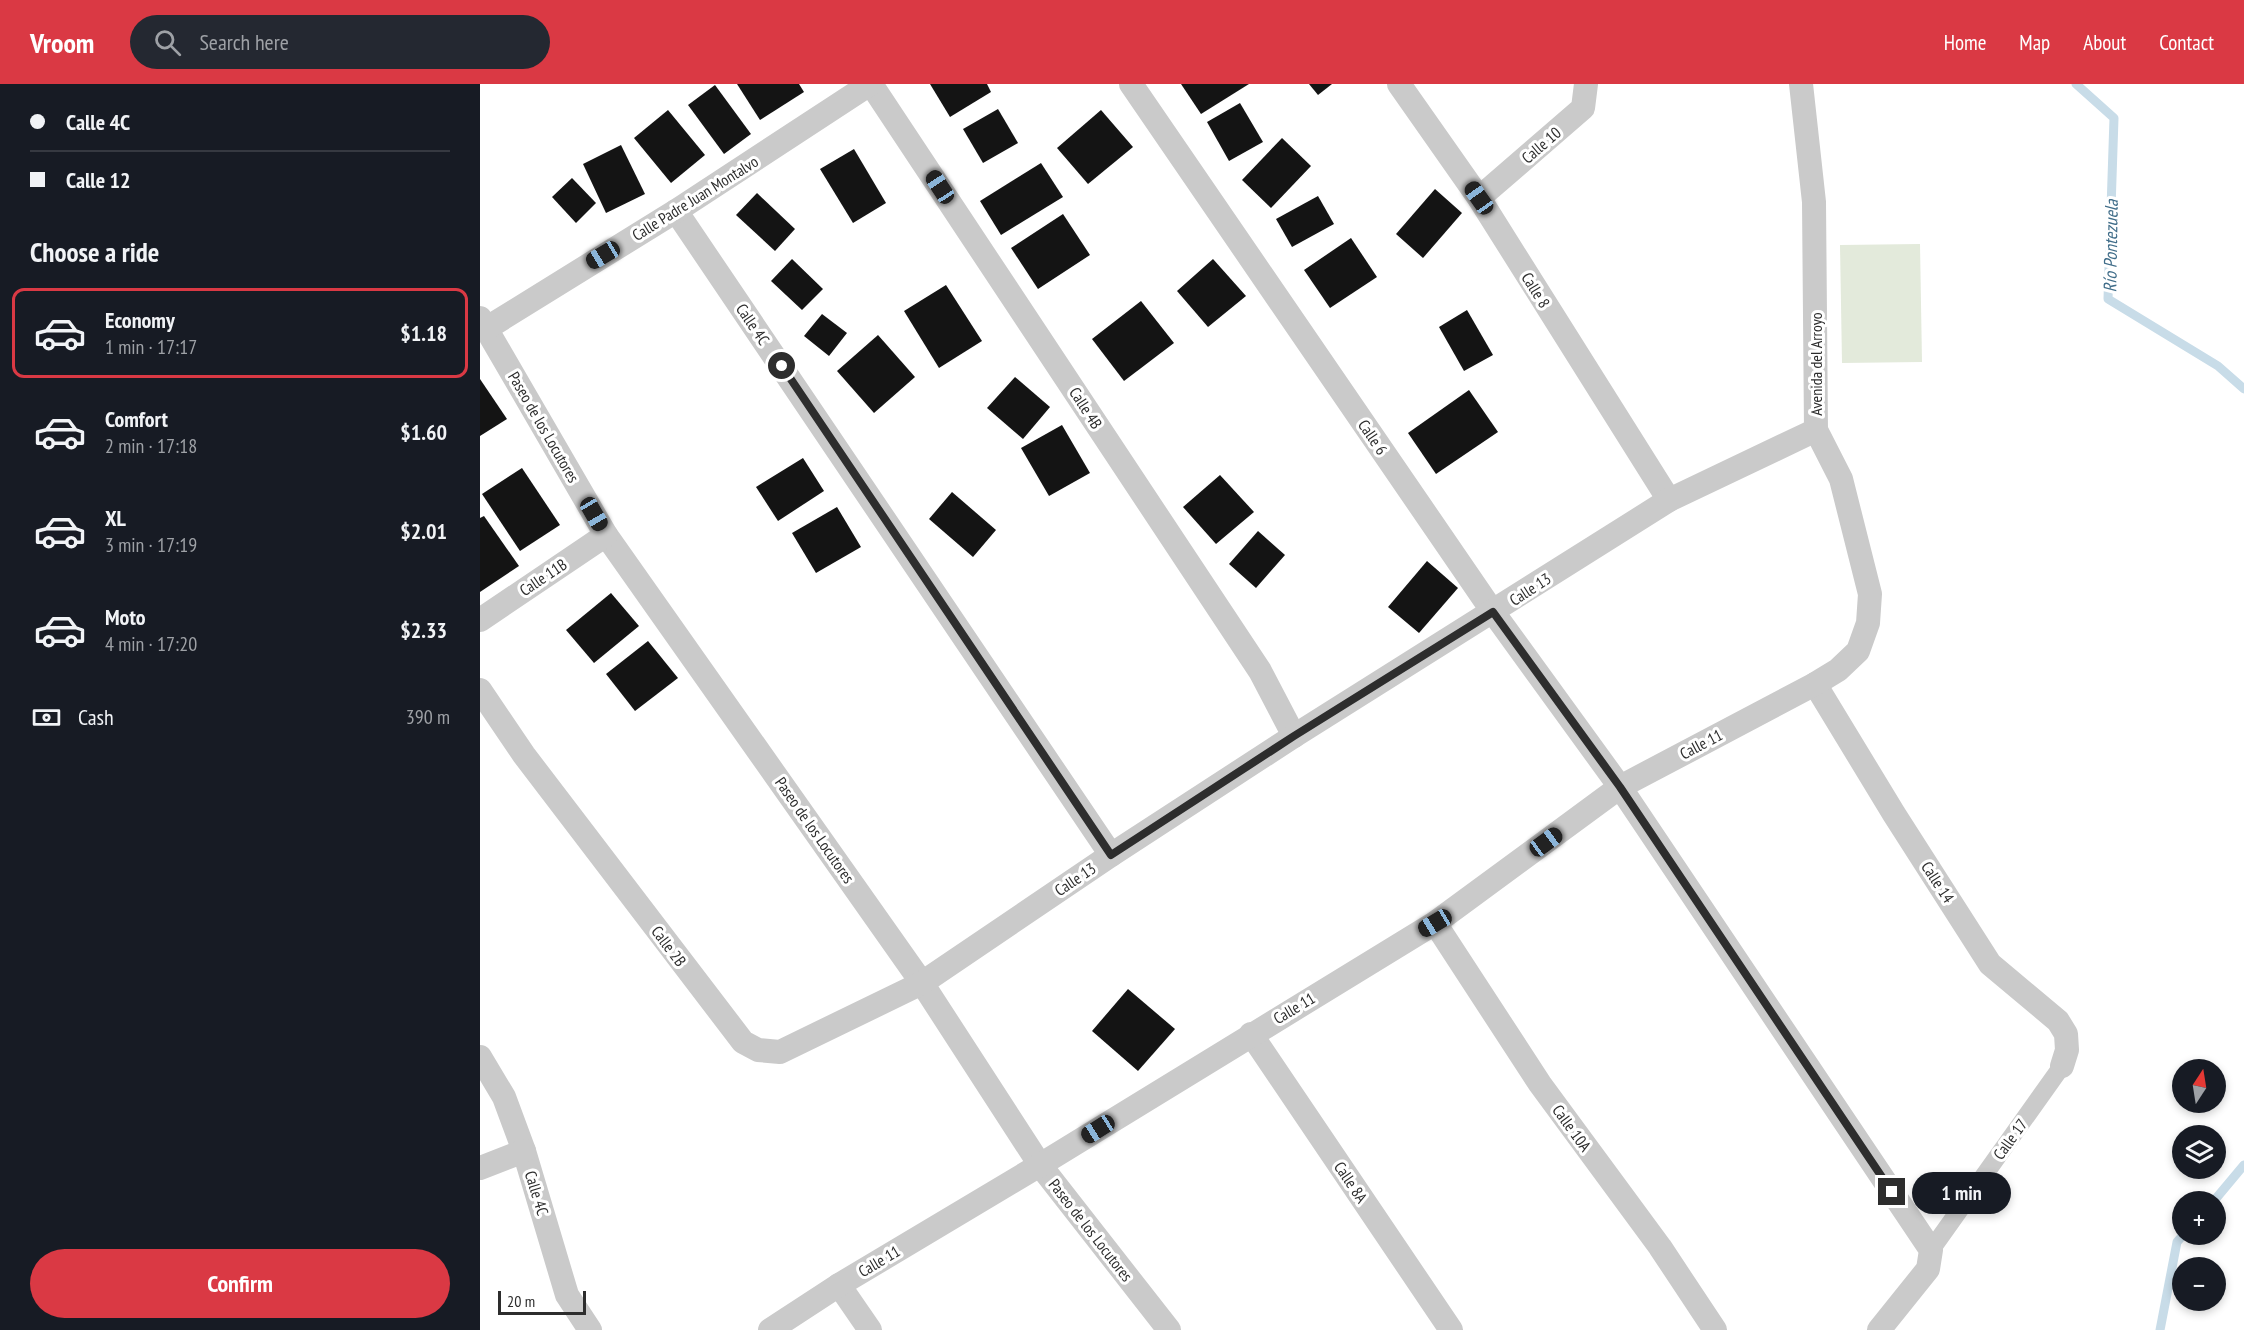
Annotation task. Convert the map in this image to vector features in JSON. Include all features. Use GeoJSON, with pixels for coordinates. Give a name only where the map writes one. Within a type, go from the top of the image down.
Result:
{"type":"FeatureCollection","features":[{"type":"Feature","properties":{"kind":"street","name":"Calle Padre Juan Montalvo"},"geometry":{"type":"LineString","coordinates":[[483,323],[676,211],[871,84]]}},
{"type":"Feature","properties":{"kind":"street","name":"Calle 4B"},"geometry":{"type":"LineString","coordinates":[[871,84],[1260,671],[1294,736]]}},
{"type":"Feature","properties":{"kind":"street","name":"Calle 6"},"geometry":{"type":"LineString","coordinates":[[1131,84],[1493,612],[1620,787],[1930,1250]]}},
{"type":"Feature","properties":{"kind":"street","name":"Calle 8"},"geometry":{"type":"LineString","coordinates":[[1399,84],[1479,198],[1670,500]]}},
{"type":"Feature","properties":{"kind":"street","name":"Calle 10"},"geometry":{"type":"LineString","coordinates":[[1479,198],[1583,108],[1586,84]]}},
{"type":"Feature","properties":{"kind":"street","name":"Avenida del Arroyo"},"geometry":{"type":"LineString","coordinates":[[1801,84],[1814,202],[1816,430],[1840,479],[1870,594],[1868,623],[1858,651],[1838,670],[1815,684]]}},
{"type":"Feature","properties":{"kind":"street","name":"Calle 4C"},"geometry":{"type":"LineString","coordinates":[[676,211],[1111,855]]}},
{"type":"Feature","properties":{"kind":"street","name":"Paseo de los Locutores"},"geometry":{"type":"LineString","coordinates":[[483,323],[606,535],[922,982],[1040,1165],[1169,1330]]}},
{"type":"Feature","properties":{"kind":"street","name":"Calle 13"},"geometry":{"type":"LineString","coordinates":[[922,982],[1294,736],[1670,500],[1816,430]]}},
{"type":"Feature","properties":{"kind":"street","name":"Calle 11B"},"geometry":{"type":"LineString","coordinates":[[480,620],[606,535]]}},
{"type":"Feature","properties":{"kind":"street","name":"Calle 11"},"geometry":{"type":"LineString","coordinates":[[770,1330],[839,1285],[1435,923],[1620,787],[1815,684]]}},
{"type":"Feature","properties":{"kind":"street","name":"Calle 14"},"geometry":{"type":"LineString","coordinates":[[1815,684],[1894,814],[1990,964],[2058,1021],[2067,1034],[2067,1050],[2062,1066]]}},
{"type":"Feature","properties":{"kind":"street","name":"Calle 2B"},"geometry":{"type":"LineString","coordinates":[[480,690],[524,755],[743,1042],[758,1050],[780,1052],[922,982]]}},
{"type":"Feature","properties":{"kind":"street","name":"Calle 10A"},"geometry":{"type":"LineString","coordinates":[[1435,923],[1540,1084],[1660,1247],[1715,1330]]}},
{"type":"Feature","properties":{"kind":"street","name":"Calle 8A"},"geometry":{"type":"LineString","coordinates":[[1251,1034],[1451,1330]]}},
{"type":"Feature","properties":{"kind":"street","name":"Calle 4C"},"geometry":{"type":"LineString","coordinates":[[480,1057],[504,1097],[524,1152],[567,1295],[590,1330]]}},
{"type":"Feature","properties":{"kind":"street","name":"Calle 17"},"geometry":{"type":"LineString","coordinates":[[1879,1330],[1928,1269],[1930,1250],[2062,1066]]}},
{"type":"Feature","properties":{"kind":"street"},"geometry":{"type":"LineString","coordinates":[[480,1168],[524,1152]]}},
{"type":"Feature","properties":{"kind":"street"},"geometry":{"type":"LineString","coordinates":[[839,1285],[870,1330]]}},
{"type":"Feature","properties":{"kind":"green space"},"geometry":{"type":"Polygon","coordinates":[[[1920,244],[1922,362],[1842,363],[1840,245],[1920,244]]]}},
{"type":"Feature","properties":{"kind":"building"},"geometry":{"type":"Polygon","coordinates":[[[737,84],[799,84],[804,92],[760,120],[737,84]]]}},
{"type":"Feature","properties":{"kind":"building"},"geometry":{"type":"Polygon","coordinates":[[[930,84],[987,84],[991,92],[950,117],[930,84]]]}},
{"type":"Feature","properties":{"kind":"building"},"geometry":{"type":"Polygon","coordinates":[[[1181,84],[1249,84],[1201,114],[1181,84]]]}},
{"type":"Feature","properties":{"kind":"building"},"geometry":{"type":"Polygon","coordinates":[[[1309,84],[1332,84],[1318,95],[1309,84]]]}},
{"type":"Feature","properties":{"kind":"building"},"geometry":{"type":"Polygon","coordinates":[[[715,85],[751,134],[724,154],[688,105],[715,85]]]}},
{"type":"Feature","properties":{"kind":"building"},"geometry":{"type":"Polygon","coordinates":[[[1240,103],[1263,142],[1229,161],[1207,122],[1240,103]]]}},
{"type":"Feature","properties":{"kind":"building"},"geometry":{"type":"Polygon","coordinates":[[[998,109],[1018,143],[983,163],[963,129],[998,109]]]}},
{"type":"Feature","properties":{"kind":"building"},"geometry":{"type":"Polygon","coordinates":[[[668,110],[705,155],[671,183],[634,138],[668,110]]]}},
{"type":"Feature","properties":{"kind":"building"},"geometry":{"type":"Polygon","coordinates":[[[1101,110],[1133,147],[1088,184],[1057,148],[1101,110]]]}},
{"type":"Feature","properties":{"kind":"building"},"geometry":{"type":"Polygon","coordinates":[[[1282,138],[1311,166],[1271,208],[1242,180],[1282,138]]]}},
{"type":"Feature","properties":{"kind":"building"},"geometry":{"type":"Polygon","coordinates":[[[621,145],[645,194],[606,213],[583,164],[621,145]]]}},
{"type":"Feature","properties":{"kind":"building"},"geometry":{"type":"Polygon","coordinates":[[[854,149],[886,203],[853,223],[820,169],[854,149]]]}},
{"type":"Feature","properties":{"kind":"building"},"geometry":{"type":"Polygon","coordinates":[[[1041,163],[1063,197],[1001,235],[980,201],[1041,163]]]}},
{"type":"Feature","properties":{"kind":"building"},"geometry":{"type":"Polygon","coordinates":[[[572,178],[596,203],[576,223],[552,197],[572,178]]]}},
{"type":"Feature","properties":{"kind":"building"},"geometry":{"type":"Polygon","coordinates":[[[1435,189],[1462,213],[1423,258],[1396,234],[1435,189]]]}},
{"type":"Feature","properties":{"kind":"building"},"geometry":{"type":"Polygon","coordinates":[[[757,193],[795,229],[775,251],[736,215],[757,193]]]}},
{"type":"Feature","properties":{"kind":"building"},"geometry":{"type":"Polygon","coordinates":[[[1318,196],[1334,224],[1292,247],[1276,219],[1318,196]]]}},
{"type":"Feature","properties":{"kind":"building"},"geometry":{"type":"Polygon","coordinates":[[[1063,214],[1090,255],[1038,289],[1011,248],[1063,214]]]}},
{"type":"Feature","properties":{"kind":"building"},"geometry":{"type":"Polygon","coordinates":[[[1351,238],[1377,277],[1330,308],[1304,270],[1351,238]]]}},
{"type":"Feature","properties":{"kind":"building"},"geometry":{"type":"Polygon","coordinates":[[[792,259],[823,289],[802,310],[771,281],[792,259]]]}},
{"type":"Feature","properties":{"kind":"building"},"geometry":{"type":"Polygon","coordinates":[[[1213,259],[1246,296],[1208,327],[1177,291],[1213,259]]]}},
{"type":"Feature","properties":{"kind":"building"},"geometry":{"type":"Polygon","coordinates":[[[946,285],[982,341],[939,368],[904,311],[946,285]]]}},
{"type":"Feature","properties":{"kind":"building"},"geometry":{"type":"Polygon","coordinates":[[[1141,301],[1174,343],[1124,381],[1092,339],[1141,301]]]}},
{"type":"Feature","properties":{"kind":"building"},"geometry":{"type":"Polygon","coordinates":[[[1467,310],[1493,355],[1464,371],[1439,327],[1467,310]]]}},
{"type":"Feature","properties":{"kind":"building"},"geometry":{"type":"Polygon","coordinates":[[[822,314],[847,333],[829,356],[804,336],[822,314]]]}},
{"type":"Feature","properties":{"kind":"building"},"geometry":{"type":"Polygon","coordinates":[[[878,335],[915,377],[874,413],[837,371],[878,335]]]}},
{"type":"Feature","properties":{"kind":"building"},"geometry":{"type":"Polygon","coordinates":[[[1015,377],[1050,407],[1023,439],[987,408],[1015,377]]]}},
{"type":"Feature","properties":{"kind":"building"},"geometry":{"type":"Polygon","coordinates":[[[480,379],[507,419],[480,436],[480,379]]]}},
{"type":"Feature","properties":{"kind":"building"},"geometry":{"type":"Polygon","coordinates":[[[1469,390],[1498,432],[1436,474],[1408,433],[1469,390]]]}},
{"type":"Feature","properties":{"kind":"building"},"geometry":{"type":"Polygon","coordinates":[[[1062,425],[1090,473],[1049,496],[1021,448],[1062,425]]]}},
{"type":"Feature","properties":{"kind":"building"},"geometry":{"type":"Polygon","coordinates":[[[803,458],[824,491],[778,521],[756,487],[803,458]]]}},
{"type":"Feature","properties":{"kind":"building"},"geometry":{"type":"Polygon","coordinates":[[[522,468],[560,525],[520,551],[482,494],[522,468]]]}},
{"type":"Feature","properties":{"kind":"building"},"geometry":{"type":"Polygon","coordinates":[[[1220,475],[1254,512],[1216,544],[1183,507],[1220,475]]]}},
{"type":"Feature","properties":{"kind":"building"},"geometry":{"type":"Polygon","coordinates":[[[952,492],[996,530],[973,557],[929,519],[952,492]]]}},
{"type":"Feature","properties":{"kind":"building"},"geometry":{"type":"Polygon","coordinates":[[[837,507],[861,547],[816,573],[792,533],[837,507]]]}},
{"type":"Feature","properties":{"kind":"building"},"geometry":{"type":"Polygon","coordinates":[[[484,516],[519,566],[480,592],[480,518],[484,516]]]}},
{"type":"Feature","properties":{"kind":"building"},"geometry":{"type":"Polygon","coordinates":[[[1258,531],[1285,555],[1256,588],[1229,564],[1258,531]]]}},
{"type":"Feature","properties":{"kind":"building"},"geometry":{"type":"Polygon","coordinates":[[[1427,561],[1458,588],[1419,633],[1388,607],[1427,561]]]}},
{"type":"Feature","properties":{"kind":"building"},"geometry":{"type":"Polygon","coordinates":[[[611,593],[639,626],[594,663],[566,630],[611,593]]]}},
{"type":"Feature","properties":{"kind":"building"},"geometry":{"type":"Polygon","coordinates":[[[648,641],[678,678],[635,711],[606,674],[648,641]]]}},
{"type":"Feature","properties":{"kind":"building"},"geometry":{"type":"Polygon","coordinates":[[[1128,989],[1175,1029],[1138,1071],[1092,1031],[1128,989]]]}},
{"type":"Feature","properties":{"kind":"waterway","name":"Río Pontezuela"},"geometry":{"type":"LineString","coordinates":[[2076,84],[2114,118],[2108,299],[2218,366],[2244,389]]}},
{"type":"Feature","properties":{"kind":"waterway","name":"Río Pontezuela"},"geometry":{"type":"LineString","coordinates":[[2222,1191],[2244,1165]]}},
{"type":"Feature","properties":{"kind":"waterway","name":"Río Pontezuela"},"geometry":{"type":"LineString","coordinates":[[2160,1330],[2176,1245]]}},
{"type":"Feature","properties":{"kind":"route"},"geometry":{"type":"LineString","coordinates":[[782,366],[1111,855],[1294,736],[1493,612],[1620,787],[1892,1192]]}}]}
